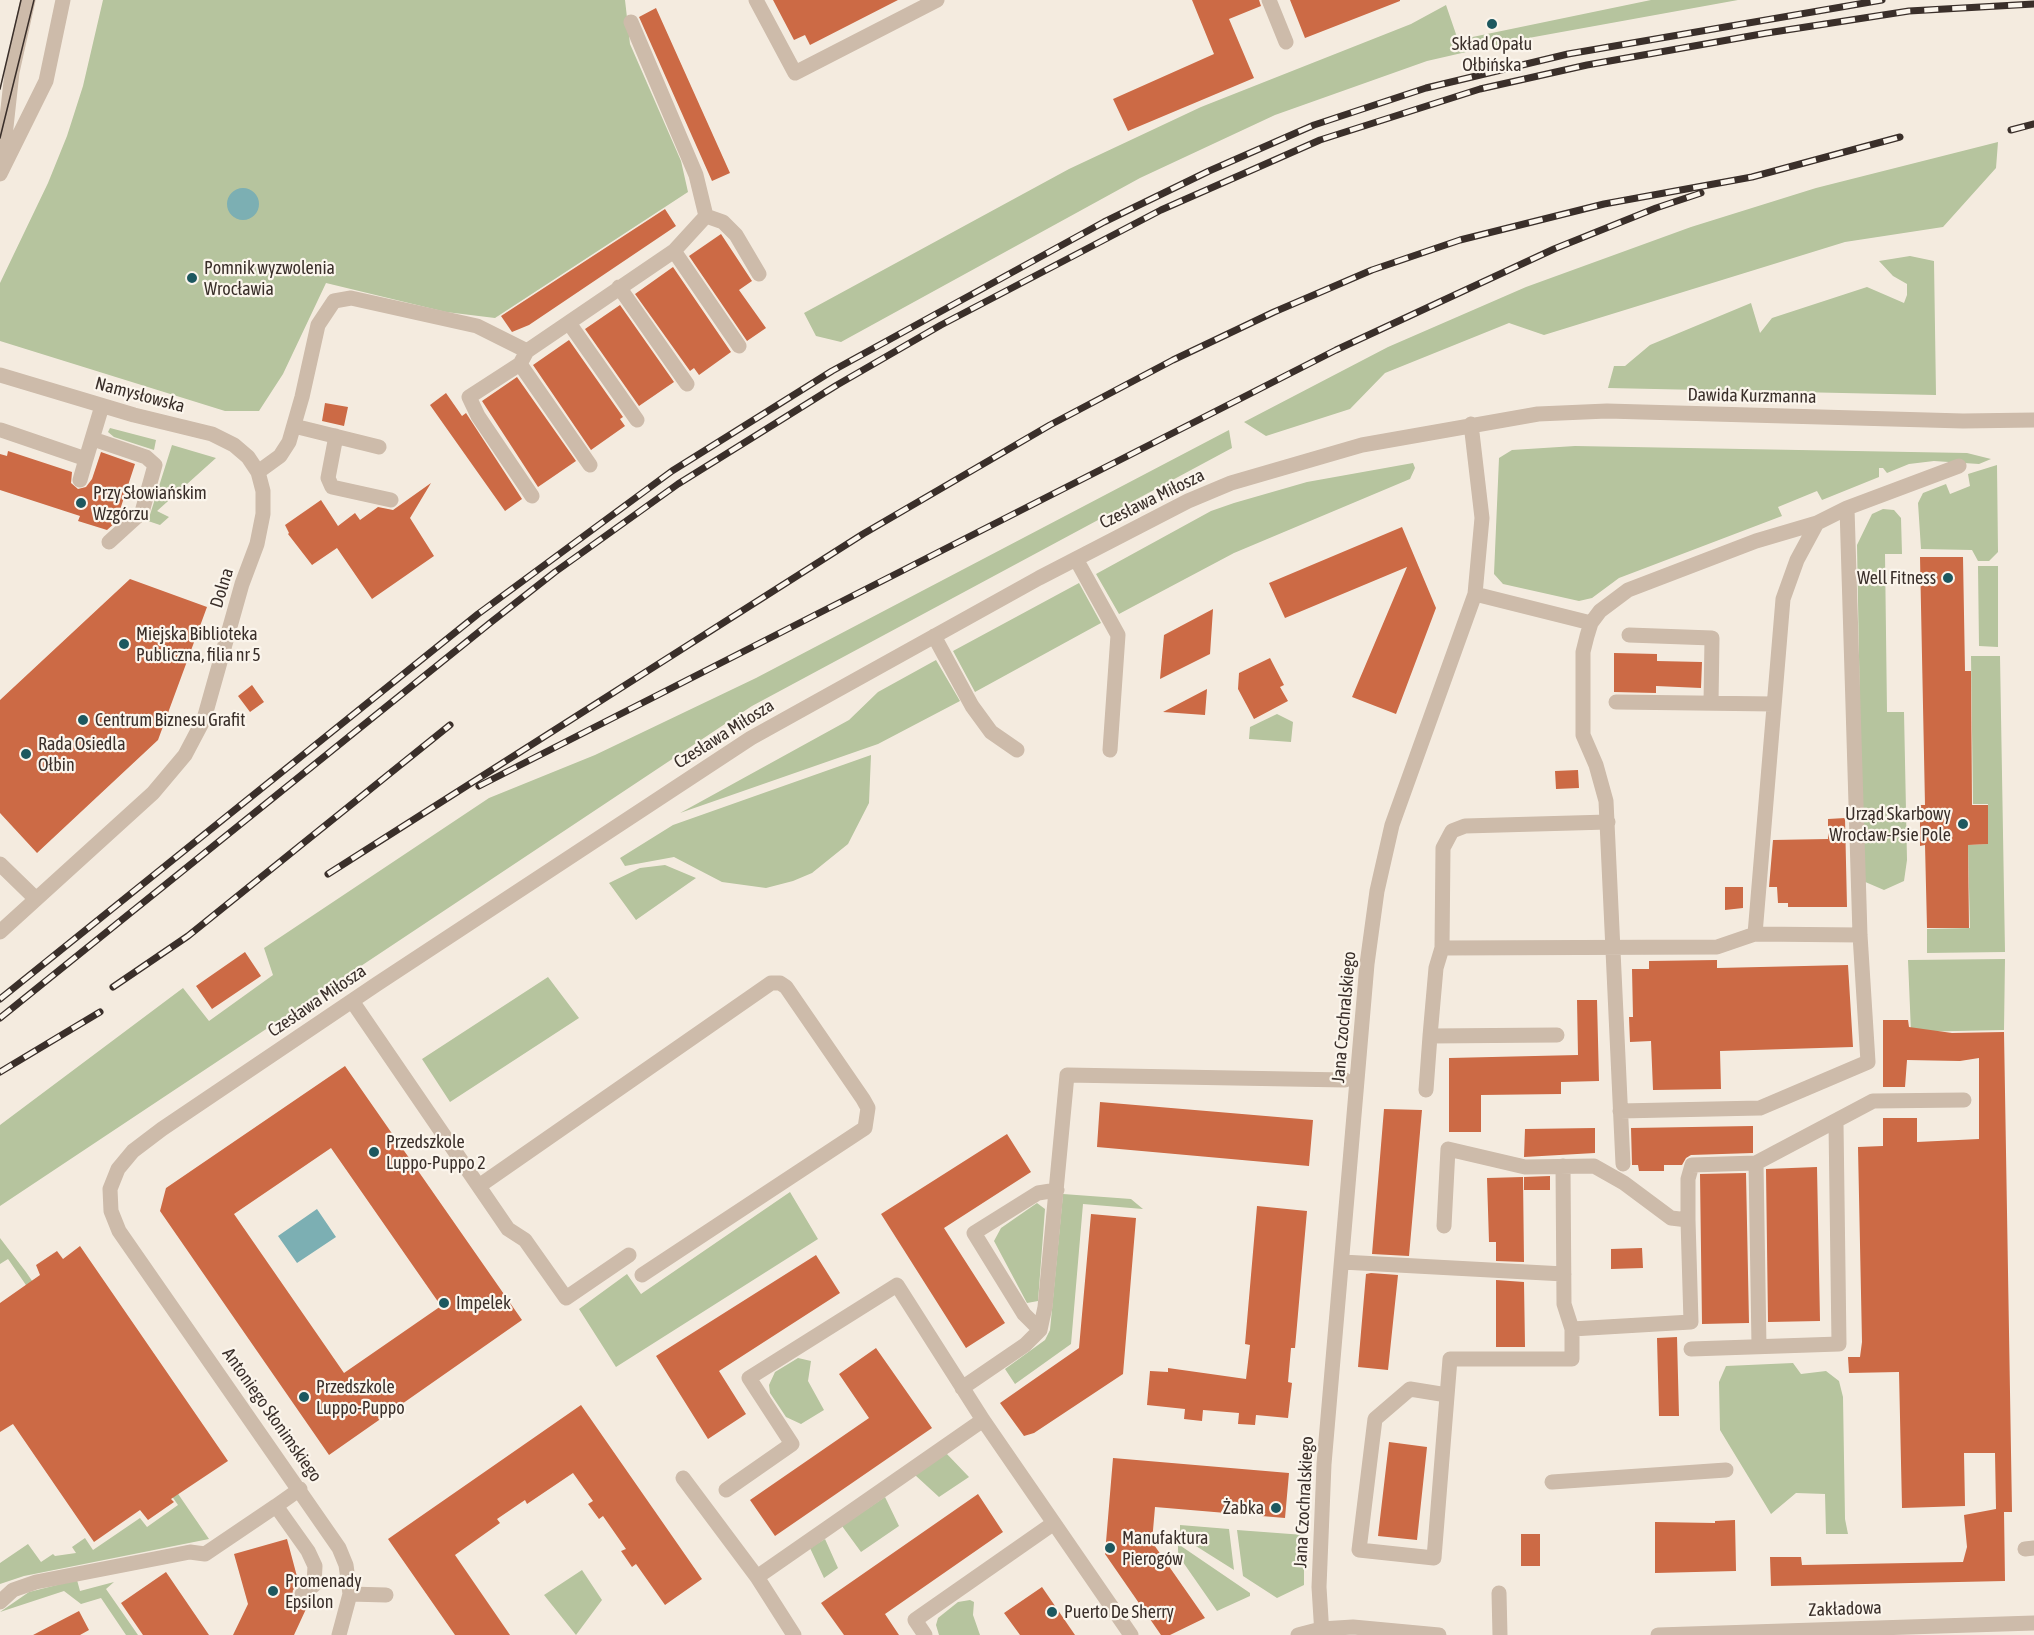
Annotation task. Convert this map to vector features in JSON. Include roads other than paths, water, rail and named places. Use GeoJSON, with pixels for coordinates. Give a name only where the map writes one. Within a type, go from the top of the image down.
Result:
{"type":"FeatureCollection","features":[{"type":"Feature","properties":{"kind":"street"},"geometry":{"type":"LineString","coordinates":[[0,173],[12,72],[28,0]]}},
{"type":"Feature","properties":{"kind":"street"},"geometry":{"type":"LineString","coordinates":[[0,173],[46,81],[63,0]]}},
{"type":"Feature","properties":{"kind":"street"},"geometry":{"type":"LineString","coordinates":[[756,0],[795,73],[937,0]]}},
{"type":"Feature","properties":{"kind":"street"},"geometry":{"type":"LineString","coordinates":[[1269,0],[1286,42]]}},
{"type":"Feature","properties":{"kind":"street"},"geometry":{"type":"LineString","coordinates":[[631,22],[696,175],[706,216]]}},
{"type":"Feature","properties":{"kind":"street"},"geometry":{"type":"LineString","coordinates":[[0,90],[12,72]]}},
{"type":"Feature","properties":{"kind":"street"},"geometry":{"type":"LineString","coordinates":[[532,496],[478,416],[469,397],[568,322],[674,251],[706,216]]}},
{"type":"Feature","properties":{"kind":"street"},"geometry":{"type":"LineString","coordinates":[[706,216],[723,222],[736,235],[759,274]]}},
{"type":"Feature","properties":{"kind":"street"},"geometry":{"type":"LineString","coordinates":[[674,251],[739,346]]}},
{"type":"Feature","properties":{"kind":"street"},"geometry":{"type":"LineString","coordinates":[[619,287],[687,384]]}},
{"type":"Feature","properties":{"kind":"street"},"geometry":{"type":"LineString","coordinates":[[258,472],[280,456],[294,426],[318,325],[334,301],[351,298],[477,326],[523,358],[590,465]]}},
{"type":"Feature","properties":{"kind":"street"},"geometry":{"type":"LineString","coordinates":[[568,322],[636,420]]}},
{"type":"Feature","properties":{"kind":"street","name":"Namysłowska"},"geometry":{"type":"LineString","coordinates":[[0,375],[102,406],[212,434],[234,445],[248,457],[258,472]]}},
{"type":"Feature","properties":{"kind":"street"},"geometry":{"type":"LineString","coordinates":[[80,480],[102,406]]}},
{"type":"Feature","properties":{"kind":"street","name":"Dawida Kurzmanna"},"geometry":{"type":"LineString","coordinates":[[1471,424],[1538,414],[1607,411],[1963,421],[2034,420]]}},
{"type":"Feature","properties":{"kind":"street","name":"Czesława Miłosza"},"geometry":{"type":"LineString","coordinates":[[119,1231],[111,1211],[110,1189],[118,1169],[133,1150],[352,1001],[751,738],[934,636],[1188,501],[1242,479],[1362,445],[1471,424]]}},
{"type":"Feature","properties":{"kind":"street","name":"Jana Czochralskiego"},"geometry":{"type":"LineString","coordinates":[[1321,1632],[1319,1587],[1324,1473],[1367,964],[1377,891],[1392,825],[1475,594],[1482,518],[1471,424]]}},
{"type":"Feature","properties":{"kind":"street"},"geometry":{"type":"LineString","coordinates":[[294,426],[379,447]]}},
{"type":"Feature","properties":{"kind":"street"},"geometry":{"type":"LineString","coordinates":[[1,430],[86,459]]}},
{"type":"Feature","properties":{"kind":"street"},"geometry":{"type":"LineString","coordinates":[[336,436],[327,478],[332,487],[391,500]]}},
{"type":"Feature","properties":{"kind":"street"},"geometry":{"type":"LineString","coordinates":[[93,439],[146,457],[155,465],[142,512],[109,542]]}},
{"type":"Feature","properties":{"kind":"street"},"geometry":{"type":"LineString","coordinates":[[1623,1164],[1608,822],[1603,788],[1583,735],[1583,652],[1591,623],[1613,600],[1628,590],[1756,541],[1816,523],[1847,508],[1959,466]]}},
{"type":"Feature","properties":{"kind":"street","name":"Dolna"},"geometry":{"type":"LineString","coordinates":[[0,931],[153,793],[185,755],[204,719],[242,584],[257,544],[263,513],[263,491],[258,472]]}},
{"type":"Feature","properties":{"kind":"street"},"geometry":{"type":"LineString","coordinates":[[1620,1111],[1760,1107],[1868,1062],[1860,935],[1847,508]]}},
{"type":"Feature","properties":{"kind":"street"},"geometry":{"type":"LineString","coordinates":[[1755,934],[1783,599],[1797,560],[1816,523]]}},
{"type":"Feature","properties":{"kind":"street"},"geometry":{"type":"LineString","coordinates":[[1076,559],[1118,635],[1110,750]]}},
{"type":"Feature","properties":{"kind":"street"},"geometry":{"type":"LineString","coordinates":[[1475,594],[1591,623]]}},
{"type":"Feature","properties":{"kind":"street"},"geometry":{"type":"LineString","coordinates":[[1629,635],[1712,638],[1711,703]]}},
{"type":"Feature","properties":{"kind":"street"},"geometry":{"type":"LineString","coordinates":[[934,636],[972,706],[991,732],[1017,750]]}},
{"type":"Feature","properties":{"kind":"street"},"geometry":{"type":"LineString","coordinates":[[1616,702],[1774,704]]}},
{"type":"Feature","properties":{"kind":"street"},"geometry":{"type":"LineString","coordinates":[[1426,1090],[1436,968],[1442,948],[1443,848],[1452,831],[1465,826],[1608,822]]}},
{"type":"Feature","properties":{"kind":"street"},"geometry":{"type":"LineString","coordinates":[[0,864],[34,898]]}},
{"type":"Feature","properties":{"kind":"street"},"geometry":{"type":"LineString","coordinates":[[1442,948],[1717,947],[1755,934],[1860,935]]}},
{"type":"Feature","properties":{"kind":"street"},"geometry":{"type":"LineString","coordinates":[[479,1186],[771,982],[780,983],[786,987],[863,1099],[868,1108],[865,1128],[642,1275]]}},
{"type":"Feature","properties":{"kind":"street"},"geometry":{"type":"LineString","coordinates":[[352,1001],[508,1229],[525,1240],[566,1298],[629,1255]]}},
{"type":"Feature","properties":{"kind":"street"},"geometry":{"type":"LineString","coordinates":[[1430,1036],[1557,1035]]}},
{"type":"Feature","properties":{"kind":"street"},"geometry":{"type":"LineString","coordinates":[[962,1388],[1025,1345],[1040,1330],[1045,1307],[1067,1075],[1345,1080]]}},
{"type":"Feature","properties":{"kind":"street"},"geometry":{"type":"LineString","coordinates":[[1572,1329],[1691,1322],[1688,1179],[1692,1165],[1756,1163],[1836,1123],[1873,1101],[1964,1100]]}},
{"type":"Feature","properties":{"kind":"street"},"geometry":{"type":"LineString","coordinates":[[1691,1349],[1839,1344],[1836,1123]]}},
{"type":"Feature","properties":{"kind":"street"},"geometry":{"type":"LineString","coordinates":[[1444,1226],[1448,1149],[1525,1167],[1594,1166],[1624,1183],[1671,1218],[1688,1220]]}},
{"type":"Feature","properties":{"kind":"street"},"geometry":{"type":"LineString","coordinates":[[1756,1163],[1759,1346]]}},
{"type":"Feature","properties":{"kind":"street"},"geometry":{"type":"LineString","coordinates":[[1447,1395],[1410,1389],[1375,1419],[1359,1550],[1434,1558],[1450,1359],[1572,1359],[1572,1329],[1564,1304],[1563,1166]]}},
{"type":"Feature","properties":{"kind":"street"},"geometry":{"type":"LineString","coordinates":[[1040,1330],[1024,1314],[974,1233],[1038,1193],[1057,1190]]}},
{"type":"Feature","properties":{"kind":"street","name":"Antoniego Słonimskiego"},"geometry":{"type":"LineString","coordinates":[[119,1231],[339,1548],[346,1565],[350,1594],[339,1635]]}},
{"type":"Feature","properties":{"kind":"street"},"geometry":{"type":"LineString","coordinates":[[1342,1262],[1564,1274]]}},
{"type":"Feature","properties":{"kind":"street"},"geometry":{"type":"LineString","coordinates":[[726,1490],[792,1444],[749,1378],[897,1285],[983,1420],[1131,1635]]}},
{"type":"Feature","properties":{"kind":"street"},"geometry":{"type":"LineString","coordinates":[[757,1577],[983,1420]]}},
{"type":"Feature","properties":{"kind":"street"},"geometry":{"type":"LineString","coordinates":[[1552,1482],[1726,1470]]}},
{"type":"Feature","properties":{"kind":"street"},"geometry":{"type":"LineString","coordinates":[[683,1478],[757,1577],[794,1635]]}},
{"type":"Feature","properties":{"kind":"street"},"geometry":{"type":"LineString","coordinates":[[0,1602],[7,1590],[36,1582],[153,1558],[190,1552],[205,1554],[300,1489]]}},
{"type":"Feature","properties":{"kind":"street"},"geometry":{"type":"LineString","coordinates":[[276,1506],[308,1551],[315,1566],[314,1584],[302,1594]]}},
{"type":"Feature","properties":{"kind":"street"},"geometry":{"type":"LineString","coordinates":[[925,1635],[915,1620],[1054,1523]]}},
{"type":"Feature","properties":{"kind":"street"},"geometry":{"type":"LineString","coordinates":[[1499,1593],[1500,1635]]}},
{"type":"Feature","properties":{"kind":"street"},"geometry":{"type":"LineString","coordinates":[[350,1594],[386,1595]]}},
{"type":"Feature","properties":{"kind":"street","name":"Zakładowa"},"geometry":{"type":"LineString","coordinates":[[1658,1635],[1975,1630],[2034,1623]]}},
{"type":"Feature","properties":{"kind":"street"},"geometry":{"type":"LineString","coordinates":[[1298,1635],[1353,1627],[1439,1635]]}},
{"type":"Feature","properties":{"kind":"water"},"geometry":{"type":"Polygon","coordinates":[[[243,188],[254,193],[259,204],[254,215],[243,220],[232,215],[227,204],[232,193],[243,188]]]}},
{"type":"Feature","properties":{"kind":"water"},"geometry":{"type":"Polygon","coordinates":[[[317,1209],[336,1237],[297,1263],[278,1236],[317,1209]]]}},
{"type":"Feature","properties":{"kind":"tram line"},"geometry":{"type":"LineString","coordinates":[[0,89],[21,0]]}},
{"type":"Feature","properties":{"kind":"tram line"},"geometry":{"type":"LineString","coordinates":[[0,138],[34,0]]}},
{"type":"Feature","properties":{"kind":"railway"},"geometry":{"type":"LineString","coordinates":[[0,999],[478,614],[672,471],[832,371],[1104,222],[1209,171],[1314,125],[1426,88],[1568,54],[1882,0]]}},
{"type":"Feature","properties":{"kind":"railway"},"geometry":{"type":"LineString","coordinates":[[0,1018],[490,623],[555,572],[678,484],[837,385],[941,325],[1161,210],[1320,140],[1480,89],[1587,65],[1909,11],[2034,4]]}},
{"type":"Feature","properties":{"kind":"railway"},"geometry":{"type":"LineString","coordinates":[[2011,130],[2034,124]]}},
{"type":"Feature","properties":{"kind":"railway"},"geometry":{"type":"LineString","coordinates":[[328,874],[863,534],[1050,425],[1173,360],[1274,312],[1372,270],[1460,240],[1604,204],[1752,177],[1900,137]]}},
{"type":"Feature","properties":{"kind":"railway"},"geometry":{"type":"LineString","coordinates":[[479,786],[1336,350],[1554,249],[1656,208],[1701,193]]}},
{"type":"Feature","properties":{"kind":"railway"},"geometry":{"type":"LineString","coordinates":[[113,987],[188,936],[450,725]]}},
{"type":"Feature","properties":{"kind":"railway"},"geometry":{"type":"LineString","coordinates":[[0,1072],[100,1012]]}},
{"type":"Feature","properties":{"kind":"place","name":"Skład Opału Ołbińska"},"geometry":{"type":"Point","coordinates":[1492,24]}},
{"type":"Feature","properties":{"kind":"place","name":"Pomnik wyzwolenia Wrocławia"},"geometry":{"type":"Point","coordinates":[192,278]}},
{"type":"Feature","properties":{"kind":"place","name":"Przy Słowiańskim Wzgórzu"},"geometry":{"type":"Point","coordinates":[81,503]}},
{"type":"Feature","properties":{"kind":"place","name":"Well Fitness"},"geometry":{"type":"Point","coordinates":[1948,578]}},
{"type":"Feature","properties":{"kind":"place","name":"Miejska Biblioteka Publiczna, filia nr 5"},"geometry":{"type":"Point","coordinates":[124,644]}},
{"type":"Feature","properties":{"kind":"place","name":"Centrum Biznesu Grafit"},"geometry":{"type":"Point","coordinates":[83,720]}},
{"type":"Feature","properties":{"kind":"place","name":"Rada Osiedla Ołbin"},"geometry":{"type":"Point","coordinates":[26,754]}},
{"type":"Feature","properties":{"kind":"place","name":"Urząd Skarbowy Wrocław-Psie Pole"},"geometry":{"type":"Point","coordinates":[1963,824]}},
{"type":"Feature","properties":{"kind":"place","name":"Przedszkole Luppo-Puppo 2"},"geometry":{"type":"Point","coordinates":[374,1152]}},
{"type":"Feature","properties":{"kind":"place","name":"Impelek"},"geometry":{"type":"Point","coordinates":[444,1303]}},
{"type":"Feature","properties":{"kind":"place","name":"Przedszkole Luppo-Puppo"},"geometry":{"type":"Point","coordinates":[304,1397]}},
{"type":"Feature","properties":{"kind":"place","name":"Żabka"},"geometry":{"type":"Point","coordinates":[1276,1508]}},
{"type":"Feature","properties":{"kind":"place","name":"Manufaktura Pierogów"},"geometry":{"type":"Point","coordinates":[1110,1548]}},
{"type":"Feature","properties":{"kind":"place","name":"Promenady Epsilon"},"geometry":{"type":"Point","coordinates":[273,1591]}},
{"type":"Feature","properties":{"kind":"place","name":"Puerto De Sherry"},"geometry":{"type":"Point","coordinates":[1052,1612]}}]}
